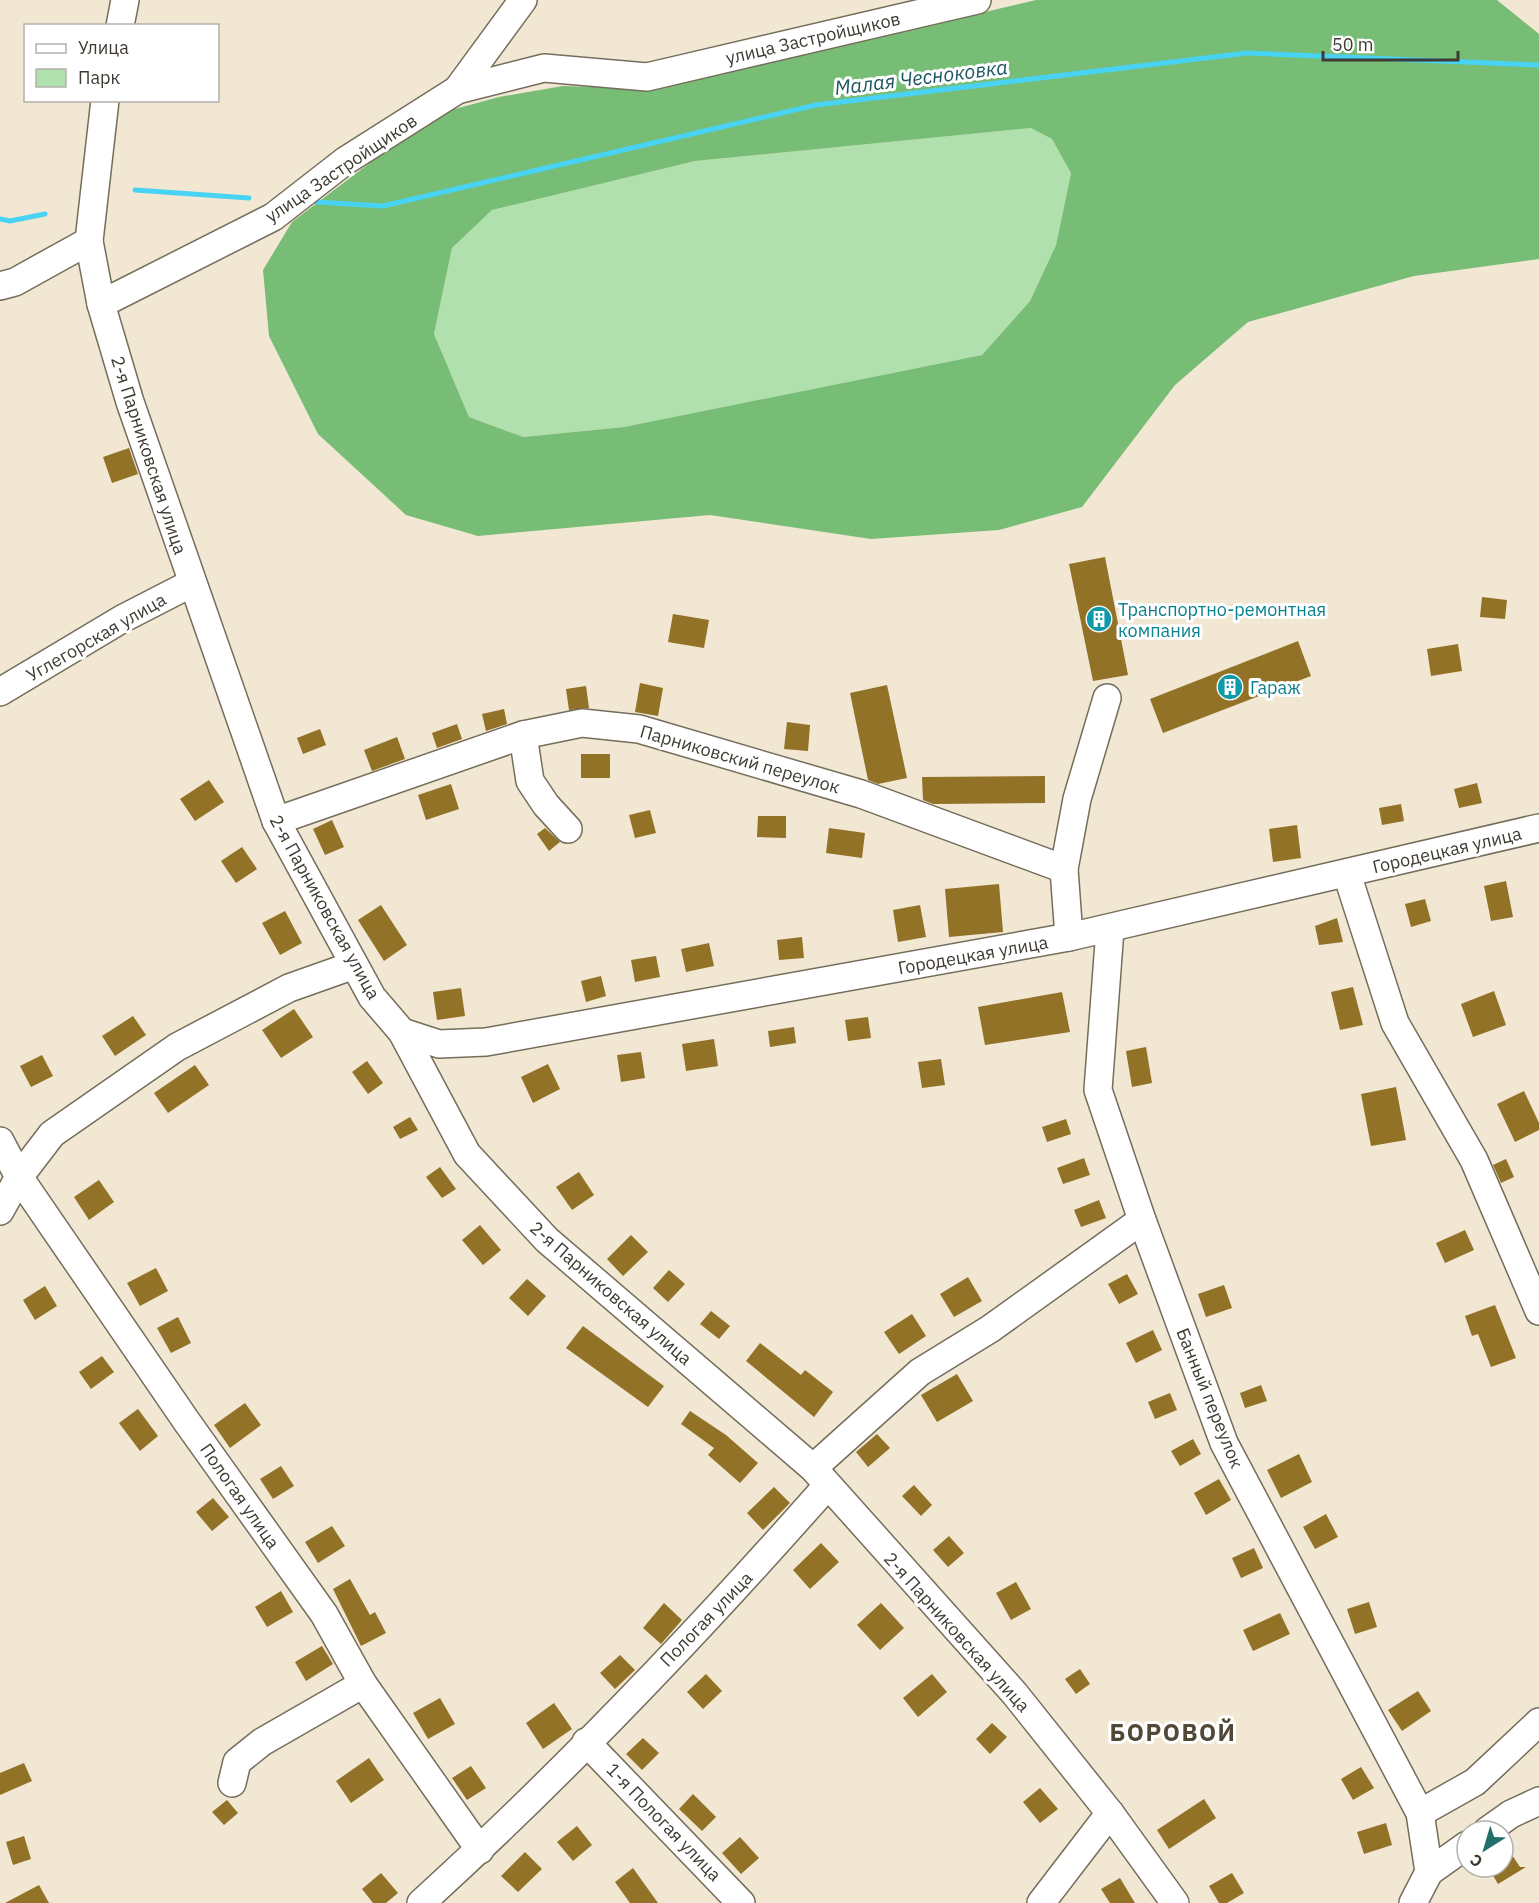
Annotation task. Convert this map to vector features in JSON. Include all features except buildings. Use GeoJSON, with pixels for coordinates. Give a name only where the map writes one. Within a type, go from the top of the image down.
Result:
{"type":"FeatureCollection","features":[{"type":"Feature","properties":{"kind":"street"},"geometry":{"type":"LineString","coordinates":[[120,24],[125,0]]}},
{"type":"Feature","properties":{"kind":"street"},"geometry":{"type":"LineString","coordinates":[[458,90],[523,0]]}},
{"type":"Feature","properties":{"kind":"street","name":"улица Застройщиков"},"geometry":{"type":"LineString","coordinates":[[101,304],[273,217],[345,161],[458,90],[544,68],[647,77],[977,0]]}},
{"type":"Feature","properties":{"kind":"street","name":"2-я Парниковская улица"},"geometry":{"type":"LineString","coordinates":[[105,102],[89,241],[101,304],[130,402],[276,821],[372,997],[402,1032],[467,1154],[539,1232],[820,1477],[1015,1694],[1110,1813],[1175,1903]]}},
{"type":"Feature","properties":{"kind":"street"},"geometry":{"type":"LineString","coordinates":[[0,286],[15,282],[89,241]]}},
{"type":"Feature","properties":{"kind":"street","name":"Углегорская улица"},"geometry":{"type":"LineString","coordinates":[[0,692],[122,619],[192,583]]}},
{"type":"Feature","properties":{"kind":"street"},"geometry":{"type":"LineString","coordinates":[[1069,938],[1064,869],[1077,799],[1107,698]]}},
{"type":"Feature","properties":{"kind":"street","name":"Парниковский переулок"},"geometry":{"type":"LineString","coordinates":[[276,821],[523,735],[582,723],[639,729],[861,794],[1064,869]]}},
{"type":"Feature","properties":{"kind":"street"},"geometry":{"type":"LineString","coordinates":[[523,735],[530,781],[546,806],[568,829]]}},
{"type":"Feature","properties":{"kind":"street","name":"Городецкая улица"},"geometry":{"type":"LineString","coordinates":[[402,1032],[439,1044],[486,1042],[1069,938],[1539,828]]}},
{"type":"Feature","properties":{"kind":"street"},"geometry":{"type":"LineString","coordinates":[[1347,874],[1395,1023],[1474,1160],[1539,1311]]}},
{"type":"Feature","properties":{"kind":"street","name":"Банный переулок"},"geometry":{"type":"LineString","coordinates":[[1110,929],[1098,1090],[1142,1220],[1224,1443],[1420,1813],[1430,1872]]}},
{"type":"Feature","properties":{"kind":"street"},"geometry":{"type":"LineString","coordinates":[[0,1211],[19,1177],[52,1134],[177,1047],[289,988],[354,965]]}},
{"type":"Feature","properties":{"kind":"street","name":"Пологая улица"},"geometry":{"type":"LineString","coordinates":[[0,1141],[19,1177],[187,1422],[324,1614],[363,1684],[480,1850]]}},
{"type":"Feature","properties":{"kind":"street","name":"Пологая улица"},"geometry":{"type":"LineString","coordinates":[[421,1903],[480,1850],[740,1586],[820,1477],[920,1372],[990,1329],[1142,1220]]}},
{"type":"Feature","properties":{"kind":"street"},"geometry":{"type":"LineString","coordinates":[[232,1783],[237,1762],[262,1742],[363,1684]]}},
{"type":"Feature","properties":{"kind":"street"},"geometry":{"type":"LineString","coordinates":[[1420,1813],[1476,1782],[1539,1722]]}},
{"type":"Feature","properties":{"kind":"street","name":"1-я Пологая улица"},"geometry":{"type":"LineString","coordinates":[[586,1742],[741,1903]]}},
{"type":"Feature","properties":{"kind":"street"},"geometry":{"type":"LineString","coordinates":[[1504,1819],[1539,1801]]}},
{"type":"Feature","properties":{"kind":"street"},"geometry":{"type":"LineString","coordinates":[[1041,1903],[1110,1813]]}},
{"type":"Feature","properties":{"kind":"street"},"geometry":{"type":"LineString","coordinates":[[1413,1903],[1430,1872],[1455,1854]]}},
{"type":"Feature","properties":{"kind":"green space"},"geometry":{"type":"Polygon","coordinates":[[[1036,0],[1497,0],[1539,34],[1539,259],[1414,276],[1248,322],[1175,385],[1082,507],[999,530],[871,539],[710,515],[478,536],[406,515],[318,434],[269,336],[263,270],[292,222],[433,115],[499,97],[563,86],[657,89],[1036,0]],[[1031,128],[695,161],[492,210],[452,248],[434,334],[469,417],[523,437],[624,427],[982,355],[1030,301],[1056,245],[1071,173],[1052,139],[1031,128]]]}},
{"type":"Feature","properties":{"kind":"green space"},"geometry":{"type":"Polygon","coordinates":[[[1031,128],[1052,139],[1071,172],[1056,245],[1030,301],[982,355],[624,427],[522,437],[469,417],[434,334],[452,248],[492,210],[695,161],[1031,128]]]}},
{"type":"Feature","properties":{"kind":"waterway","name":"Малая Чесноковка"},"geometry":{"type":"LineString","coordinates":[[316,202],[383,206],[816,105],[1247,53],[1539,65]]}},
{"type":"Feature","properties":{"kind":"waterway","name":"Малая Чесноковка"},"geometry":{"type":"LineString","coordinates":[[135,190],[249,198]]}},
{"type":"Feature","properties":{"kind":"waterway","name":"Малая Чесноковка"},"geometry":{"type":"LineString","coordinates":[[0,219],[10,221],[45,214]]}},
{"type":"Feature","properties":{"kind":"place","name":"Транспортно-ремонтная компания"},"geometry":{"type":"Point","coordinates":[1099,619]}},
{"type":"Feature","properties":{"kind":"place","name":"Гараж"},"geometry":{"type":"Point","coordinates":[1230,687]}},
{"type":"Feature","properties":{"kind":"district","name":"БОРОВОЙ"},"geometry":{"type":"Point","coordinates":[1173,1732]}}]}
